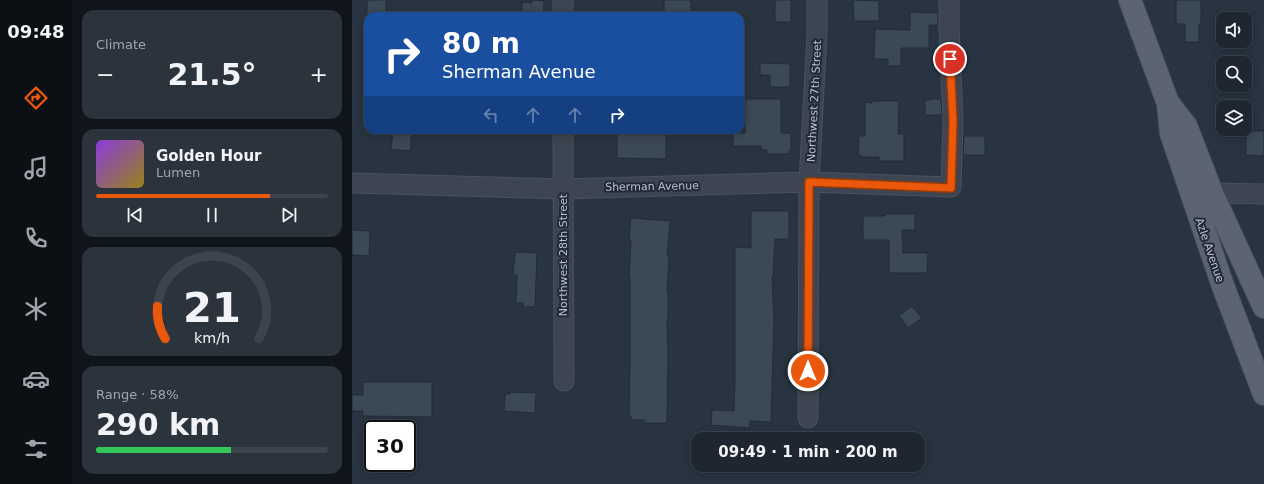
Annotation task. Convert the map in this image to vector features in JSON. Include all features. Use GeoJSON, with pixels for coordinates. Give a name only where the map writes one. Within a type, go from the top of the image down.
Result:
{"type":"FeatureCollection","features":[{"type":"Feature","properties":{"kind":"main road","name":"Azle Avenue"},"geometry":{"type":"LineString","coordinates":[[1130,0],[1168,103],[1171,133],[1223,286],[1264,394]]}},
{"type":"Feature","properties":{"kind":"main road","name":"Azle Avenue"},"geometry":{"type":"LineString","coordinates":[[1168,103],[1186,126],[1212,193],[1264,307]]}},
{"type":"Feature","properties":{"kind":"street"},"geometry":{"type":"LineString","coordinates":[[563,0],[563,12]]}},
{"type":"Feature","properties":{"kind":"street","name":"Northwest 27th Street"},"geometry":{"type":"LineString","coordinates":[[808,418],[809,182],[817,35],[817,0]]}},
{"type":"Feature","properties":{"kind":"street","name":"Sherman Avenue"},"geometry":{"type":"LineString","coordinates":[[352,183],[563,189],[809,182],[951,188],[953,121],[949,0]]}},
{"type":"Feature","properties":{"kind":"street","name":"Northwest 28th Street"},"geometry":{"type":"LineString","coordinates":[[563,134],[564,381]]}},
{"type":"Feature","properties":{"kind":"street"},"geometry":{"type":"LineString","coordinates":[[1212,193],[1264,194]]}},
{"type":"Feature","properties":{"kind":"building"},"geometry":{"type":"Polygon","coordinates":[[[368,0],[386,0],[386,12],[367,12],[368,0]]]}},
{"type":"Feature","properties":{"kind":"building"},"geometry":{"type":"Polygon","coordinates":[[[532,0],[544,1],[543,12],[522,12],[522,2],[532,3],[532,0]]]}},
{"type":"Feature","properties":{"kind":"building"},"geometry":{"type":"Polygon","coordinates":[[[664,0],[691,0],[691,12],[664,12],[664,0]]]}},
{"type":"Feature","properties":{"kind":"building"},"geometry":{"type":"Polygon","coordinates":[[[775,0],[791,0],[791,22],[775,22],[775,0]]]}},
{"type":"Feature","properties":{"kind":"building"},"geometry":{"type":"Polygon","coordinates":[[[853,0],[879,1],[879,21],[854,21],[853,0]]]}},
{"type":"Feature","properties":{"kind":"building"},"geometry":{"type":"Polygon","coordinates":[[[1176,0],[1201,0],[1199,42],[1185,42],[1185,24],[1176,24],[1176,0]]]}},
{"type":"Feature","properties":{"kind":"building"},"geometry":{"type":"Polygon","coordinates":[[[910,12],[938,13],[938,25],[929,25],[929,48],[901,48],[901,66],[888,66],[888,59],[874,59],[875,29],[910,30],[910,12]]]}},
{"type":"Feature","properties":{"kind":"building"},"geometry":{"type":"Polygon","coordinates":[[[760,63],[790,64],[790,87],[770,87],[770,75],[760,75],[760,63]]]}},
{"type":"Feature","properties":{"kind":"building"},"geometry":{"type":"Polygon","coordinates":[[[745,99],[781,99],[781,133],[791,133],[791,150],[789,150],[789,154],[767,154],[767,150],[761,150],[761,146],[733,146],[733,134],[745,133],[745,99]]]}},
{"type":"Feature","properties":{"kind":"building"},"geometry":{"type":"Polygon","coordinates":[[[941,99],[942,115],[925,115],[925,100],[941,99]]]}},
{"type":"Feature","properties":{"kind":"building"},"geometry":{"type":"Polygon","coordinates":[[[872,101],[899,101],[898,134],[904,134],[904,161],[879,161],[879,157],[862,157],[858,155],[859,136],[865,136],[865,102],[872,103],[872,101]]]}},
{"type":"Feature","properties":{"kind":"building"},"geometry":{"type":"Polygon","coordinates":[[[1252,131],[1264,131],[1264,156],[1246,155],[1246,136],[1252,136],[1252,131]]]}},
{"type":"Feature","properties":{"kind":"building"},"geometry":{"type":"Polygon","coordinates":[[[393,134],[412,134],[410,151],[391,149],[393,134]]]}},
{"type":"Feature","properties":{"kind":"building"},"geometry":{"type":"Polygon","coordinates":[[[617,134],[666,134],[666,159],[617,158],[617,134]]]}},
{"type":"Feature","properties":{"kind":"building"},"geometry":{"type":"Polygon","coordinates":[[[964,136],[985,136],[985,155],[963,155],[964,136]]]}},
{"type":"Feature","properties":{"kind":"building"},"geometry":{"type":"Polygon","coordinates":[[[751,211],[789,211],[789,239],[775,239],[772,277],[774,321],[771,422],[750,421],[749,428],[711,425],[712,410],[734,411],[735,247],[751,248],[751,211]]]}},
{"type":"Feature","properties":{"kind":"building"},"geometry":{"type":"Polygon","coordinates":[[[885,214],[915,214],[915,230],[902,230],[903,253],[928,253],[927,273],[889,273],[889,240],[863,240],[863,216],[885,216],[885,214]]]}},
{"type":"Feature","properties":{"kind":"building"},"geometry":{"type":"Polygon","coordinates":[[[631,218],[670,221],[667,256],[669,256],[667,292],[667,423],[644,423],[644,420],[631,420],[631,416],[629,416],[629,277],[631,240],[629,240],[631,218]]]}},
{"type":"Feature","properties":{"kind":"building"},"geometry":{"type":"Polygon","coordinates":[[[352,230],[370,231],[369,256],[352,255],[352,230]]]}},
{"type":"Feature","properties":{"kind":"building"},"geometry":{"type":"Polygon","coordinates":[[[515,253],[537,253],[535,307],[523,307],[523,303],[516,303],[517,275],[513,275],[515,253]]]}},
{"type":"Feature","properties":{"kind":"building"},"geometry":{"type":"Polygon","coordinates":[[[912,306],[922,318],[908,328],[899,316],[912,306]]]}},
{"type":"Feature","properties":{"kind":"building"},"geometry":{"type":"Polygon","coordinates":[[[363,382],[432,382],[432,417],[362,416],[363,411],[352,411],[352,395],[363,395],[363,382]]]}},
{"type":"Feature","properties":{"kind":"building"},"geometry":{"type":"Polygon","coordinates":[[[510,392],[536,393],[535,413],[504,411],[505,394],[510,394],[510,392]]]}},
{"type":"Feature","properties":{"kind":"route"},"geometry":{"type":"LineString","coordinates":[[808,371],[809,182],[951,188],[953,121],[950,59]]}}]}
